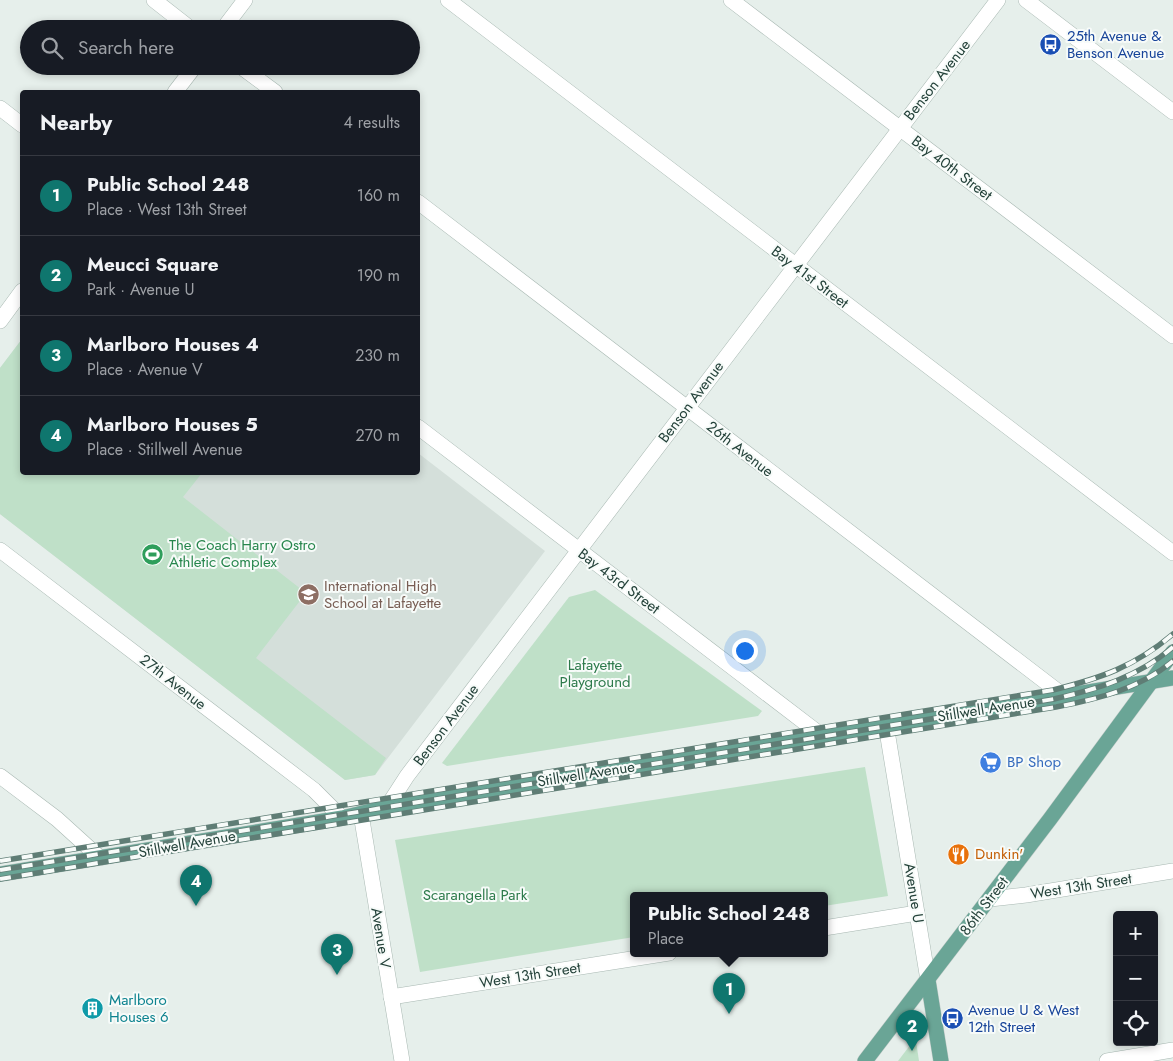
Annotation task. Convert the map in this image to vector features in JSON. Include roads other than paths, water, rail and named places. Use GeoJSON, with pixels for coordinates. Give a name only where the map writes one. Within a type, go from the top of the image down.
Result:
{"type":"FeatureCollection","features":[{"type":"Feature","properties":{"kind":"main road","name":"86th Street"},"geometry":{"type":"LineString","coordinates":[[865,1061],[990,899],[1173,652]]}},
{"type":"Feature","properties":{"kind":"main road","name":"Stillwell Avenue"},"geometry":{"type":"LineString","coordinates":[[0,874],[342,818],[388,807],[1173,678]]}},
{"type":"Feature","properties":{"kind":"main road","name":"Avenue U"},"geometry":{"type":"LineString","coordinates":[[928,980],[941,1061]]}},
{"type":"Feature","properties":{"kind":"street"},"geometry":{"type":"LineString","coordinates":[[154,0],[180,20]]}},
{"type":"Feature","properties":{"kind":"street"},"geometry":{"type":"LineString","coordinates":[[230,20],[245,0]]}},
{"type":"Feature","properties":{"kind":"street","name":"Bay 41st Street"},"geometry":{"type":"LineString","coordinates":[[448,0],[1173,553]]}},
{"type":"Feature","properties":{"kind":"street","name":"Bay 40th Street"},"geometry":{"type":"LineString","coordinates":[[731,0],[1173,336]]}},
{"type":"Feature","properties":{"kind":"street","name":"Benson Avenue"},"geometry":{"type":"LineString","coordinates":[[388,807],[406,776],[998,0]]}},
{"type":"Feature","properties":{"kind":"street"},"geometry":{"type":"LineString","coordinates":[[1026,0],[1173,112]]}},
{"type":"Feature","properties":{"kind":"street"},"geometry":{"type":"LineString","coordinates":[[177,90],[188,75]]}},
{"type":"Feature","properties":{"kind":"street"},"geometry":{"type":"LineString","coordinates":[[252,75],[271,90]]}},
{"type":"Feature","properties":{"kind":"street"},"geometry":{"type":"LineString","coordinates":[[0,108],[20,123]]}},
{"type":"Feature","properties":{"kind":"street","name":"26th Avenue"},"geometry":{"type":"LineString","coordinates":[[420,204],[1064,696]]}},
{"type":"Feature","properties":{"kind":"street"},"geometry":{"type":"LineString","coordinates":[[0,321],[20,294]]}},
{"type":"Feature","properties":{"kind":"street","name":"Bay 43rd Street"},"geometry":{"type":"LineString","coordinates":[[420,429],[821,735]]}},
{"type":"Feature","properties":{"kind":"street","name":"27th Avenue"},"geometry":{"type":"LineString","coordinates":[[0,550],[314,790],[342,818]]}},
{"type":"Feature","properties":{"kind":"street","name":"Avenue U"},"geometry":{"type":"LineString","coordinates":[[886,725],[928,980]]}},
{"type":"Feature","properties":{"kind":"street"},"geometry":{"type":"LineString","coordinates":[[0,776],[57,819],[100,858]]}},
{"type":"Feature","properties":{"kind":"street","name":"Avenue V"},"geometry":{"type":"LineString","coordinates":[[361,814],[402,1061]]}},
{"type":"Feature","properties":{"kind":"street","name":"West 13th Street"},"geometry":{"type":"LineString","coordinates":[[990,899],[1173,871]]}},
{"type":"Feature","properties":{"kind":"street"},"geometry":{"type":"LineString","coordinates":[[828,927],[917,913]]}},
{"type":"Feature","properties":{"kind":"street","name":"West 13th Street"},"geometry":{"type":"LineString","coordinates":[[391,997],[644,957]]}},
{"type":"Feature","properties":{"kind":"street"},"geometry":{"type":"LineString","coordinates":[[1107,1061],[1173,1050]]}},
{"type":"Feature","properties":{"kind":"railway"},"geometry":{"type":"LineString","coordinates":[[0,861],[1053,690],[1087,681],[1116,670],[1145,655],[1173,634]]}},
{"type":"Feature","properties":{"kind":"railway"},"geometry":{"type":"LineString","coordinates":[[0,870],[1054,699],[1117,681],[1146,666],[1173,647]]}},
{"type":"Feature","properties":{"kind":"railway"},"geometry":{"type":"LineString","coordinates":[[0,879],[1056,707],[1118,692],[1146,679],[1173,661]]}},
{"type":"Feature","properties":{"kind":"place","name":"25th Avenue & Benson Avenue"},"geometry":{"type":"Point","coordinates":[1051,45]}},
{"type":"Feature","properties":{"kind":"place","name":"The Coach Harry Ostro Athletic Complex"},"geometry":{"type":"Point","coordinates":[153,554]}},
{"type":"Feature","properties":{"kind":"place","name":"International High School at Lafayette"},"geometry":{"type":"Point","coordinates":[308,595]}},
{"type":"Feature","properties":{"kind":"place","name":"BP Shop"},"geometry":{"type":"Point","coordinates":[991,762]}},
{"type":"Feature","properties":{"kind":"place","name":"Dunkin'"},"geometry":{"type":"Point","coordinates":[959,854]}},
{"type":"Feature","properties":{"kind":"place","name":"Marlboro Houses 5"},"geometry":{"type":"Point","coordinates":[196,906]}},
{"type":"Feature","properties":{"kind":"place","name":"Marlboro Houses 4"},"geometry":{"type":"Point","coordinates":[337,975]}},
{"type":"Feature","properties":{"kind":"place","name":"Marlboro Houses 6"},"geometry":{"type":"Point","coordinates":[93,1009]}},
{"type":"Feature","properties":{"kind":"place","name":"Public School 248"},"geometry":{"type":"Point","coordinates":[729,1014]}},
{"type":"Feature","properties":{"kind":"place","name":"Avenue U & West 12th Street"},"geometry":{"type":"Point","coordinates":[952,1019]}},
{"type":"Feature","properties":{"kind":"place","name":"Meucci Square"},"geometry":{"type":"Point","coordinates":[912,1051]}},
{"type":"Feature","properties":{"kind":"park label","name":"Lafayette Playground"},"geometry":{"type":"Point","coordinates":[595,674]}},
{"type":"Feature","properties":{"kind":"park label","name":"Scarangella Park"},"geometry":{"type":"Point","coordinates":[475,895]}}]}
